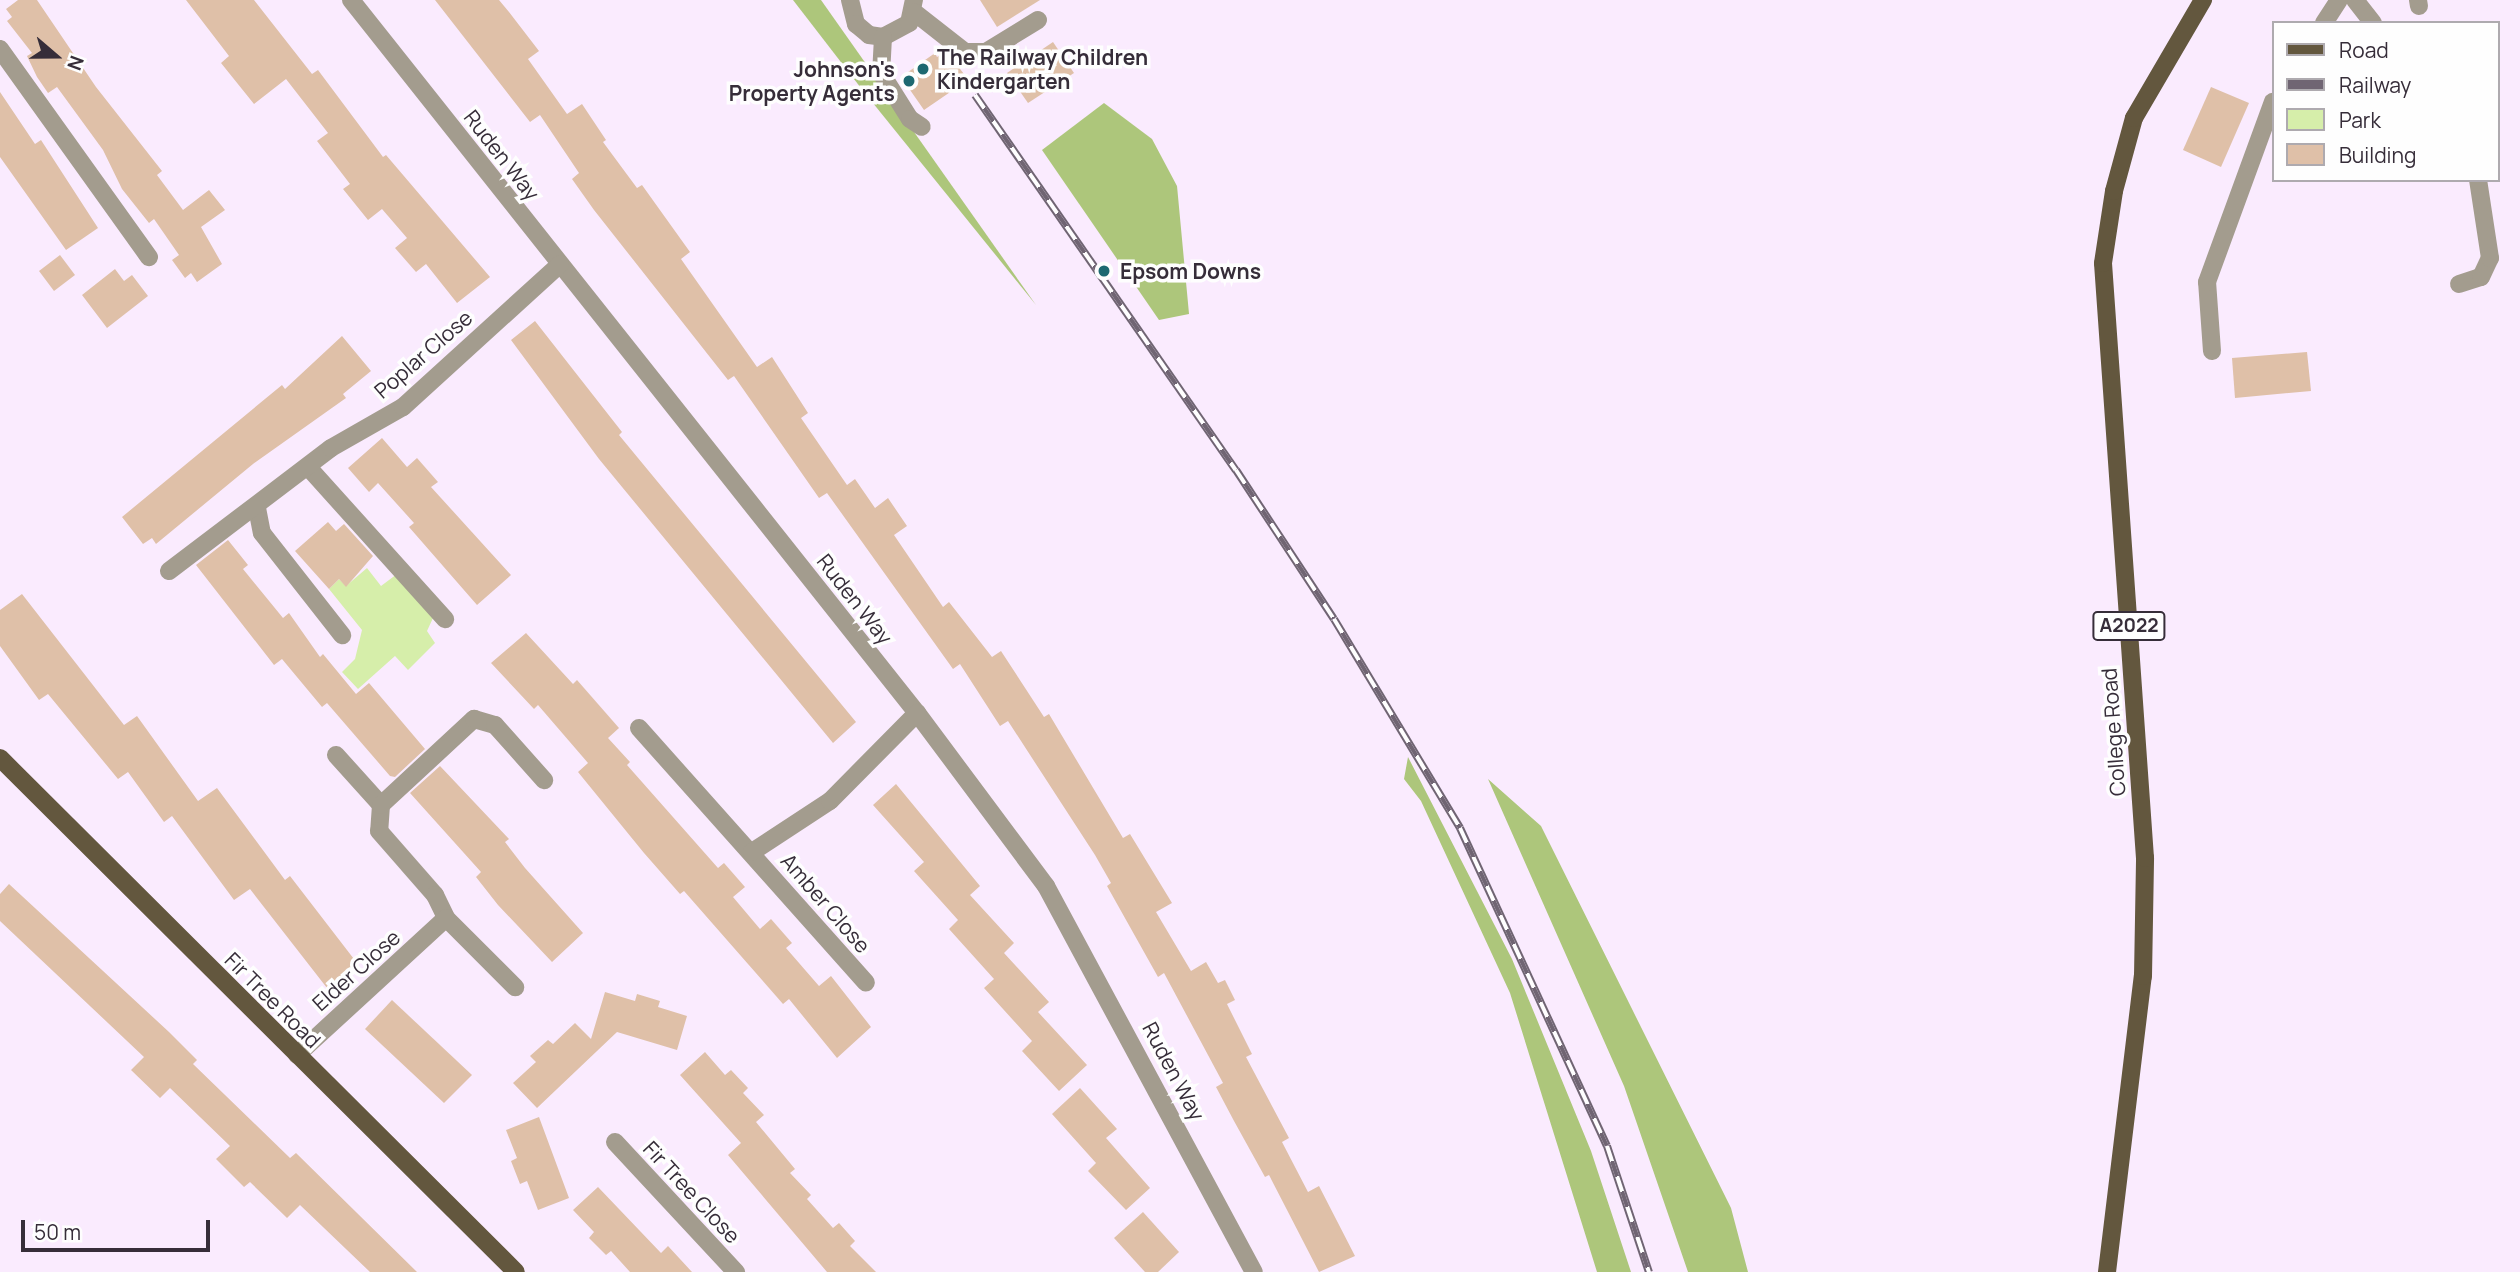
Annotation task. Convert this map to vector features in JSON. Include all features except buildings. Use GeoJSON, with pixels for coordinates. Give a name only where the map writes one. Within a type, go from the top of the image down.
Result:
{"type":"FeatureCollection","features":[{"type":"Feature","properties":{"kind":"main road","name":"College Road"},"geometry":{"type":"LineString","coordinates":[[2107,1272],[2143,976],[2145,858],[2103,262],[2115,191],[2134,118],[2203,0]]}},
{"type":"Feature","properties":{"kind":"main road","name":"Fir Tree Road"},"geometry":{"type":"LineString","coordinates":[[0,758],[516,1272]]}},
{"type":"Feature","properties":{"kind":"street","name":"Ruden Way"},"geometry":{"type":"LineString","coordinates":[[351,0],[917,713],[1046,886],[1254,1272]]}},
{"type":"Feature","properties":{"kind":"street"},"geometry":{"type":"LineString","coordinates":[[850,0],[856,24],[869,35],[883,37],[904,29],[914,6],[965,52],[986,52],[1038,20]]}},
{"type":"Feature","properties":{"kind":"street"},"geometry":{"type":"LineString","coordinates":[[2325,21],[2339,0]]}},
{"type":"Feature","properties":{"kind":"street"},"geometry":{"type":"LineString","coordinates":[[2355,0],[2371,21]]}},
{"type":"Feature","properties":{"kind":"street"},"geometry":{"type":"LineString","coordinates":[[883,37],[881,73],[910,119],[922,127]]}},
{"type":"Feature","properties":{"kind":"street"},"geometry":{"type":"LineString","coordinates":[[0,48],[149,257]]}},
{"type":"Feature","properties":{"kind":"street"},"geometry":{"type":"LineString","coordinates":[[2211,351],[2207,282],[2272,105]]}},
{"type":"Feature","properties":{"kind":"street"},"geometry":{"type":"LineString","coordinates":[[2459,284],[2481,277],[2490,258],[2478,182]]}},
{"type":"Feature","properties":{"kind":"street","name":"Poplar Close"},"geometry":{"type":"LineString","coordinates":[[169,571],[257,508],[308,467],[403,407],[559,264]]}},
{"type":"Feature","properties":{"kind":"street"},"geometry":{"type":"LineString","coordinates":[[308,467],[445,619]]}},
{"type":"Feature","properties":{"kind":"street"},"geometry":{"type":"LineString","coordinates":[[257,508],[262,533],[342,635]]}},
{"type":"Feature","properties":{"kind":"street","name":"Amber Close"},"geometry":{"type":"LineString","coordinates":[[752,852],[830,801],[917,713]]}},
{"type":"Feature","properties":{"kind":"street"},"geometry":{"type":"LineString","coordinates":[[515,987],[446,918],[435,895],[379,831],[381,805],[474,719],[495,725],[544,780]]}},
{"type":"Feature","properties":{"kind":"street","name":"Amber Close"},"geometry":{"type":"LineString","coordinates":[[639,728],[866,983]]}},
{"type":"Feature","properties":{"kind":"street"},"geometry":{"type":"LineString","coordinates":[[336,755],[381,805]]}},
{"type":"Feature","properties":{"kind":"street","name":"Elder Close"},"geometry":{"type":"LineString","coordinates":[[297,1055],[446,918]]}},
{"type":"Feature","properties":{"kind":"street","name":"Fir Tree Close"},"geometry":{"type":"LineString","coordinates":[[615,1142],[736,1272]]}},
{"type":"Feature","properties":{"kind":"green space"},"geometry":{"type":"Polygon","coordinates":[[[793,0],[821,0],[1036,305],[864,92],[793,0]]]}},
{"type":"Feature","properties":{"kind":"green space"},"geometry":{"type":"Polygon","coordinates":[[[1104,103],[1152,139],[1177,186],[1189,314],[1159,320],[1042,150],[1104,103]]]}},
{"type":"Feature","properties":{"kind":"green space"},"geometry":{"type":"Polygon","coordinates":[[[367,568],[381,586],[397,574],[433,618],[427,631],[435,643],[408,670],[395,656],[358,689],[342,672],[355,659],[362,630],[329,589],[339,579],[346,586],[367,568]]]}},
{"type":"Feature","properties":{"kind":"green space"},"geometry":{"type":"Polygon","coordinates":[[[1408,757],[1512,959],[1591,1151],[1631,1272],[1597,1272],[1510,993],[1421,801],[1404,779],[1408,757]]]}},
{"type":"Feature","properties":{"kind":"green space"},"geometry":{"type":"Polygon","coordinates":[[[1488,779],[1541,826],[1731,1208],[1748,1272],[1688,1272],[1624,1086],[1488,779]]]}},
{"type":"Feature","properties":{"kind":"railway"},"geometry":{"type":"LineString","coordinates":[[975,95],[1236,470],[1334,619],[1460,828],[1607,1146],[1649,1272]]}},
{"type":"Feature","properties":{"kind":"place","name":"The Railway Children Kindergarten"},"geometry":{"type":"Point","coordinates":[923,69]}},
{"type":"Feature","properties":{"kind":"place","name":"Johnson's Property Agents"},"geometry":{"type":"Point","coordinates":[909,81]}},
{"type":"Feature","properties":{"kind":"place","name":"Epsom Downs"},"geometry":{"type":"Point","coordinates":[1104,271]}}]}
